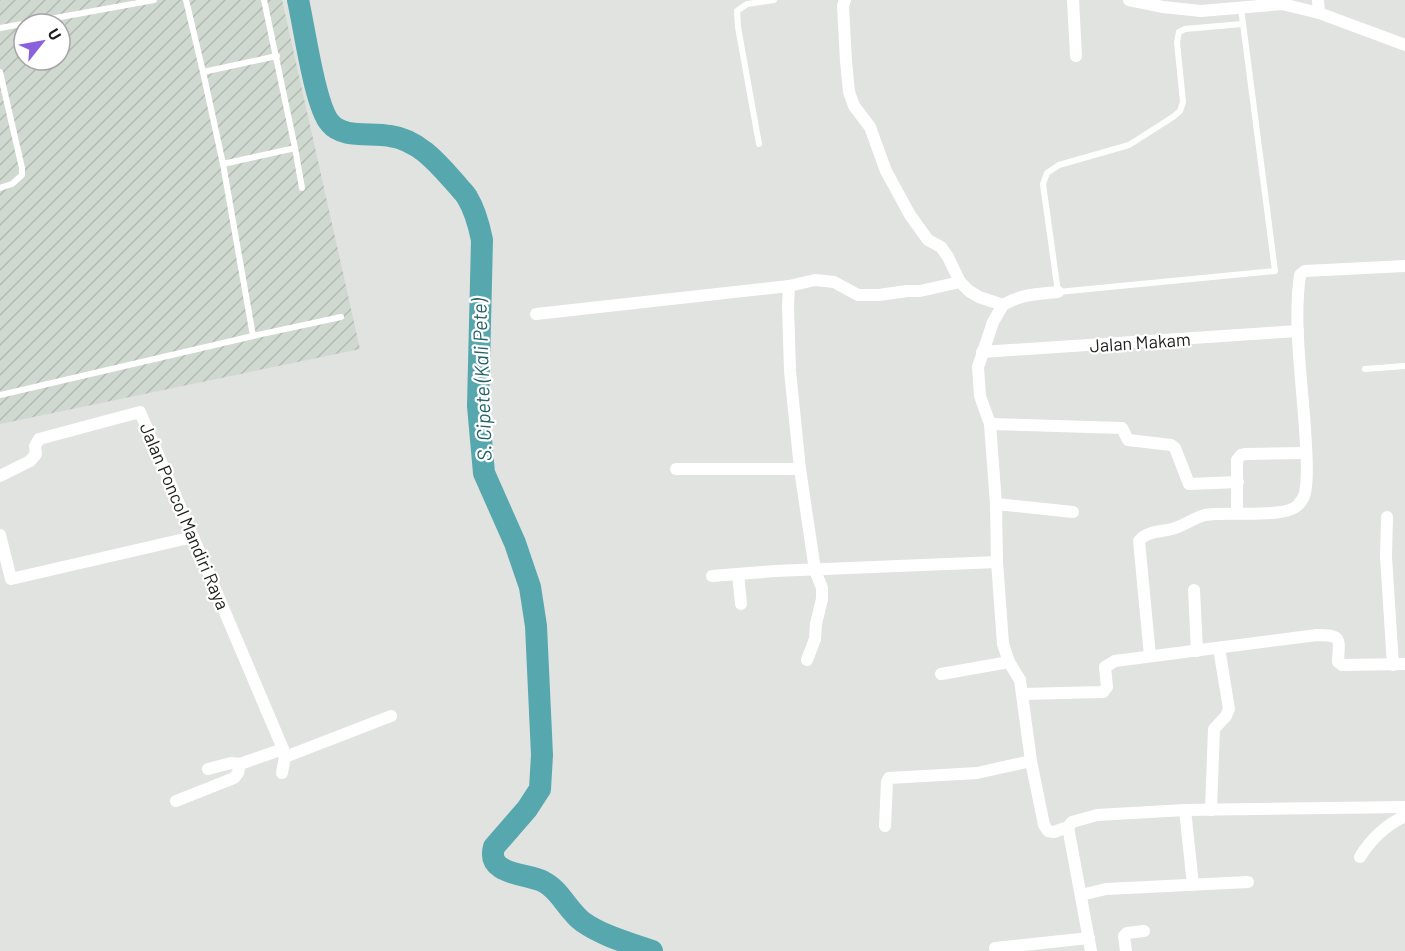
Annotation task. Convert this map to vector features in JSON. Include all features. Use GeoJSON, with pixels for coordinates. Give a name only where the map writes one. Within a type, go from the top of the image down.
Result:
{"type":"FeatureCollection","features":[{"type":"Feature","properties":{"kind":"street"},"geometry":{"type":"LineString","coordinates":[[845,0],[843,6],[849,92],[854,106],[870,127],[886,171],[910,215],[928,240],[941,247],[960,282],[979,297],[1003,305]]}},
{"type":"Feature","properties":{"kind":"street"},"geometry":{"type":"LineString","coordinates":[[1073,0],[1076,56]]}},
{"type":"Feature","properties":{"kind":"street"},"geometry":{"type":"LineString","coordinates":[[1129,0],[1163,3],[1201,11],[1282,4],[1318,6],[1405,45]]}},
{"type":"Feature","properties":{"kind":"street"},"geometry":{"type":"LineString","coordinates":[[1150,657],[1139,541],[1148,534],[1182,527],[1194,518],[1237,512],[1284,513],[1297,507],[1305,493],[1306,453],[1298,331],[1300,277],[1303,272],[1405,266]]}},
{"type":"Feature","properties":{"kind":"street"},"geometry":{"type":"LineString","coordinates":[[536,314],[789,286],[815,280],[834,282],[858,295],[920,291],[960,282]]}},
{"type":"Feature","properties":{"kind":"street"},"geometry":{"type":"LineString","coordinates":[[789,286],[790,371],[800,469],[815,570],[822,588],[815,639],[807,660]]}},
{"type":"Feature","properties":{"kind":"street"},"geometry":{"type":"LineString","coordinates":[[1058,292],[1026,294],[1015,297],[1003,305],[993,322],[978,367],[980,396],[990,424],[1003,644],[1009,662],[1020,680],[1031,761],[1044,825],[1048,831],[1054,832],[1068,827],[1072,822],[1097,815],[1185,810],[1405,807]]}},
{"type":"Feature","properties":{"kind":"street","name":"Jalan Makam"},"geometry":{"type":"LineString","coordinates":[[982,352],[1298,331]]}},
{"type":"Feature","properties":{"kind":"street","name":"Jalan Poncol Mandiri Raya"},"geometry":{"type":"LineString","coordinates":[[0,476],[30,461],[36,454],[35,446],[39,440],[140,412],[284,753]]}},
{"type":"Feature","properties":{"kind":"street"},"geometry":{"type":"LineString","coordinates":[[990,424],[1122,428],[1128,440],[1171,445],[1175,448],[1189,484],[1238,482]]}},
{"type":"Feature","properties":{"kind":"street"},"geometry":{"type":"LineString","coordinates":[[1237,512],[1237,460],[1241,455],[1306,453]]}},
{"type":"Feature","properties":{"kind":"street"},"geometry":{"type":"LineString","coordinates":[[676,469],[800,469]]}},
{"type":"Feature","properties":{"kind":"street"},"geometry":{"type":"LineString","coordinates":[[996,504],[1074,512]]}},
{"type":"Feature","properties":{"kind":"street"},"geometry":{"type":"LineString","coordinates":[[1022,694],[1103,692],[1107,687],[1105,667],[1110,663],[1333,635],[1338,641],[1338,662],[1342,666],[1399,665],[1386,557],[1387,517]]}},
{"type":"Feature","properties":{"kind":"street"},"geometry":{"type":"LineString","coordinates":[[0,534],[5,581],[193,537]]}},
{"type":"Feature","properties":{"kind":"street"},"geometry":{"type":"LineString","coordinates":[[712,576],[997,562]]}},
{"type":"Feature","properties":{"kind":"street"},"geometry":{"type":"LineString","coordinates":[[738,574],[741,604]]}},
{"type":"Feature","properties":{"kind":"street"},"geometry":{"type":"LineString","coordinates":[[1194,590],[1197,651]]}},
{"type":"Feature","properties":{"kind":"street"},"geometry":{"type":"LineString","coordinates":[[1211,810],[1214,729],[1229,709],[1219,648]]}},
{"type":"Feature","properties":{"kind":"street"},"geometry":{"type":"LineString","coordinates":[[941,674],[1009,662]]}},
{"type":"Feature","properties":{"kind":"street"},"geometry":{"type":"LineString","coordinates":[[208,769],[284,753],[391,716]]}},
{"type":"Feature","properties":{"kind":"street"},"geometry":{"type":"LineString","coordinates":[[282,773],[284,753]]}},
{"type":"Feature","properties":{"kind":"street"},"geometry":{"type":"LineString","coordinates":[[885,826],[887,782],[890,778],[978,773],[1031,761]]}},
{"type":"Feature","properties":{"kind":"street"},"geometry":{"type":"LineString","coordinates":[[176,801],[234,778],[240,764]]}},
{"type":"Feature","properties":{"kind":"street"},"geometry":{"type":"LineString","coordinates":[[1185,810],[1192,885]]}},
{"type":"Feature","properties":{"kind":"street"},"geometry":{"type":"LineString","coordinates":[[1360,857],[1366,846],[1390,823],[1405,816]]}},
{"type":"Feature","properties":{"kind":"street"},"geometry":{"type":"LineString","coordinates":[[995,948],[1090,945],[1068,827]]}},
{"type":"Feature","properties":{"kind":"street"},"geometry":{"type":"LineString","coordinates":[[1081,895],[1106,889],[1248,882]]}},
{"type":"Feature","properties":{"kind":"street"},"geometry":{"type":"LineString","coordinates":[[1126,951],[1124,936],[1127,933],[1144,930]]}},
{"type":"Feature","properties":{"kind":"lane"},"geometry":{"type":"LineString","coordinates":[[0,28],[154,0]]}},
{"type":"Feature","properties":{"kind":"lane"},"geometry":{"type":"LineString","coordinates":[[186,0],[223,164],[253,336]]}},
{"type":"Feature","properties":{"kind":"lane"},"geometry":{"type":"LineString","coordinates":[[264,0],[302,188]]}},
{"type":"Feature","properties":{"kind":"lane"},"geometry":{"type":"LineString","coordinates":[[759,144],[737,10],[747,4],[774,0]]}},
{"type":"Feature","properties":{"kind":"lane"},"geometry":{"type":"LineString","coordinates":[[1241,8],[1275,271],[1058,292],[1043,184],[1047,173],[1059,165],[1129,145],[1180,111],[1183,102],[1177,42],[1179,32],[1185,28],[1242,24]]}},
{"type":"Feature","properties":{"kind":"lane"},"geometry":{"type":"LineString","coordinates":[[1201,11],[1201,27]]}},
{"type":"Feature","properties":{"kind":"lane"},"geometry":{"type":"LineString","coordinates":[[203,72],[277,56]]}},
{"type":"Feature","properties":{"kind":"lane"},"geometry":{"type":"LineString","coordinates":[[0,72],[22,175],[12,184],[0,188]]}},
{"type":"Feature","properties":{"kind":"lane"},"geometry":{"type":"LineString","coordinates":[[223,164],[294,148]]}},
{"type":"Feature","properties":{"kind":"lane"},"geometry":{"type":"LineString","coordinates":[[0,395],[341,317]]}},
{"type":"Feature","properties":{"kind":"lane"},"geometry":{"type":"LineString","coordinates":[[1365,369],[1405,366]]}},
{"type":"Feature","properties":{"kind":"shaded area"},"geometry":{"type":"Polygon","coordinates":[[[0,0],[282,0],[360,349],[0,424],[0,0]]]}},
{"type":"Feature","properties":{"kind":"waterway","name":"S. Cipete (Kali Pete)"},"geometry":{"type":"LineString","coordinates":[[298,0],[315,83],[330,123],[350,133],[401,138],[420,148],[436,162],[466,196],[481,234],[478,406],[484,473],[515,543],[530,587],[536,626],[542,755],[540,789],[527,809],[494,847],[493,856],[502,868],[537,879],[550,886],[578,917],[591,927],[616,939],[652,951]]}}]}
